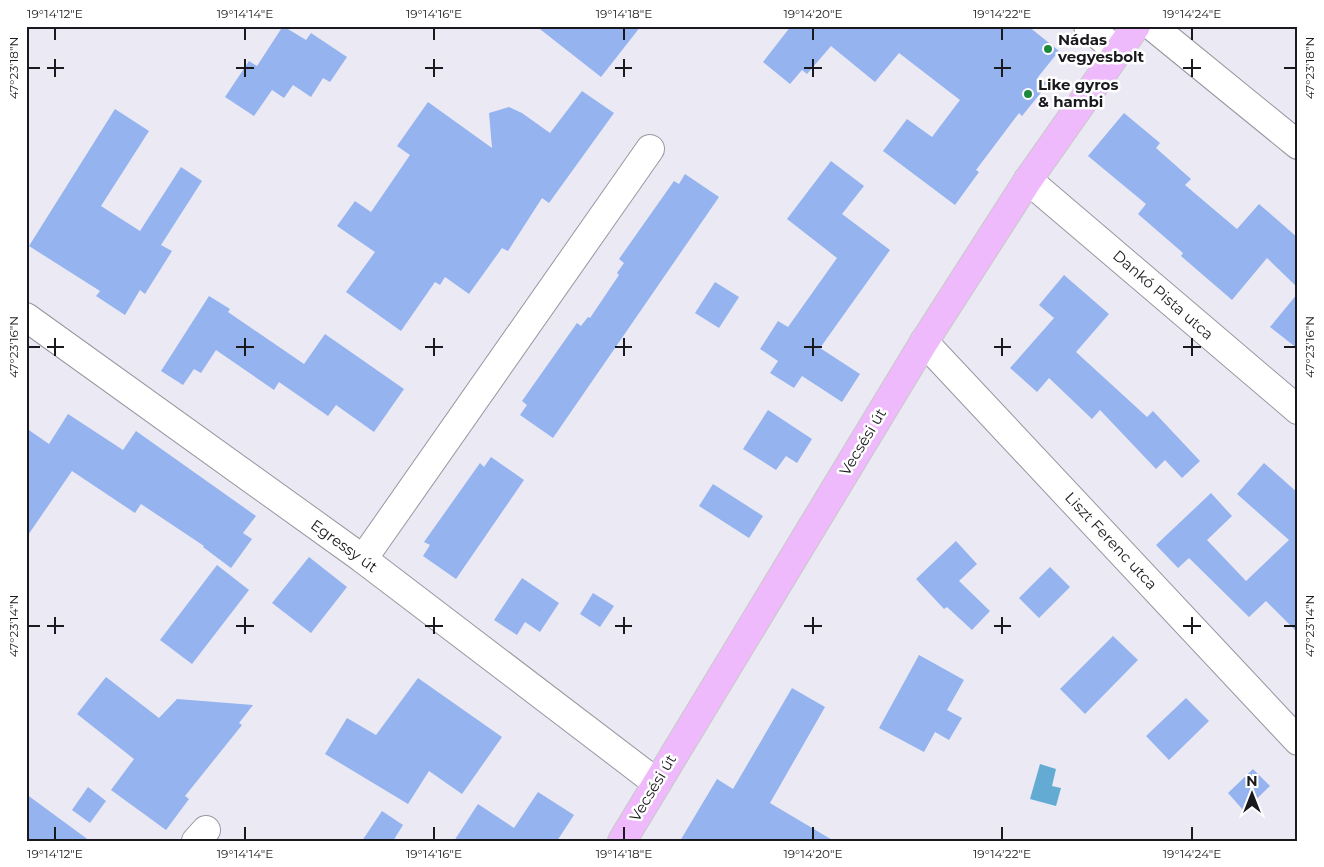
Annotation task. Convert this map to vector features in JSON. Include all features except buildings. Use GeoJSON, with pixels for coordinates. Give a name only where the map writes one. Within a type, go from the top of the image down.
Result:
{"type":"FeatureCollection","features":[{"type":"Feature","properties":{"kind":"main road","name":"Vecsési út"},"geometry":{"type":"LineString","coordinates":[[622,841],[924,342],[1028,180],[1136,26]]}},
{"type":"Feature","properties":{"kind":"street"},"geometry":{"type":"LineString","coordinates":[[1088,26],[1118,52]]}},
{"type":"Feature","properties":{"kind":"street"},"geometry":{"type":"LineString","coordinates":[[1152,26],[1298,145]]}},
{"type":"Feature","properties":{"kind":"street"},"geometry":{"type":"LineString","coordinates":[[363,559],[650,149]]}},
{"type":"Feature","properties":{"kind":"street","name":"Dankó Pista utca"},"geometry":{"type":"LineString","coordinates":[[1028,180],[1298,410]]}},
{"type":"Feature","properties":{"kind":"street","name":"Egressy út"},"geometry":{"type":"LineString","coordinates":[[26,317],[363,559],[656,783]]}},
{"type":"Feature","properties":{"kind":"street","name":"Liszt Ferenc utca"},"geometry":{"type":"LineString","coordinates":[[924,342],[1298,741]]}},
{"type":"Feature","properties":{"kind":"water"},"geometry":{"type":"Polygon","coordinates":[[[1040,764],[1056,769],[1052,786],[1061,788],[1056,806],[1030,799],[1040,764]]]}},
{"type":"Feature","properties":{"kind":"place","name":"Nádas vegyesbolt"},"geometry":{"type":"Point","coordinates":[1048,49]}},
{"type":"Feature","properties":{"kind":"place","name":"Like gyros & hambi"},"geometry":{"type":"Point","coordinates":[1028,94]}}]}
